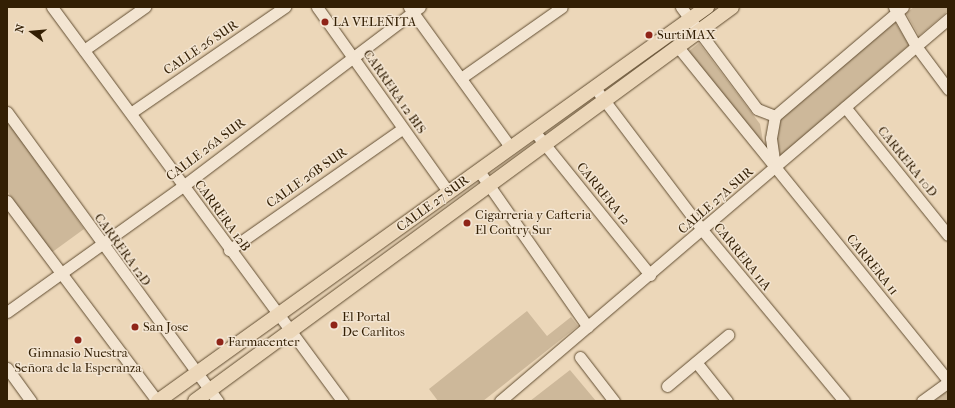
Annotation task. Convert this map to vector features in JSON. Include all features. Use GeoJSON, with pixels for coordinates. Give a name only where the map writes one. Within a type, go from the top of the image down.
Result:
{"type":"FeatureCollection","features":[{"type":"Feature","properties":{"kind":"main road","name":"CALLE 27 SUR"},"geometry":{"type":"LineString","coordinates":[[157,401],[479,172],[707,7]]}},
{"type":"Feature","properties":{"kind":"main road","name":"CALLE 27 SUR"},"geometry":{"type":"LineString","coordinates":[[196,401],[214,396],[291,330],[732,7]]}},
{"type":"Feature","properties":{"kind":"street","name":"CARRERA 12B"},"geometry":{"type":"LineString","coordinates":[[52,7],[132,112],[229,250],[280,314],[343,401]]}},
{"type":"Feature","properties":{"kind":"street"},"geometry":{"type":"LineString","coordinates":[[84,50],[145,7]]}},
{"type":"Feature","properties":{"kind":"street","name":"CALLE 26 SUR"},"geometry":{"type":"LineString","coordinates":[[132,112],[286,7]]}},
{"type":"Feature","properties":{"kind":"street","name":"CARRERA 12 BIS"},"geometry":{"type":"LineString","coordinates":[[317,7],[402,129],[449,193]]}},
{"type":"Feature","properties":{"kind":"street"},"geometry":{"type":"LineString","coordinates":[[461,78],[562,7]]}},
{"type":"Feature","properties":{"kind":"street"},"geometry":{"type":"LineString","coordinates":[[682,7],[699,32],[757,108],[775,116]]}},
{"type":"Feature","properties":{"kind":"street"},"geometry":{"type":"LineString","coordinates":[[414,9],[511,148]]}},
{"type":"Feature","properties":{"kind":"street","name":"CALLE 26A SUR"},"geometry":{"type":"LineString","coordinates":[[7,312],[59,273],[183,186],[414,9]]}},
{"type":"Feature","properties":{"kind":"street"},"geometry":{"type":"LineString","coordinates":[[775,167],[771,138],[775,116],[898,9],[916,46],[948,89]]}},
{"type":"Feature","properties":{"kind":"street","name":"CALLE 27A SUR"},"geometry":{"type":"LineString","coordinates":[[500,401],[703,231],[775,167],[948,19]]}},
{"type":"Feature","properties":{"kind":"street","name":"CARRERA 11"},"geometry":{"type":"LineString","coordinates":[[678,47],[948,382]]}},
{"type":"Feature","properties":{"kind":"street","name":"CARRERA 11A"},"geometry":{"type":"LineString","coordinates":[[595,88],[703,231],[844,401]]}},
{"type":"Feature","properties":{"kind":"street","name":"CARRERA 10D"},"geometry":{"type":"LineString","coordinates":[[845,107],[948,235]]}},
{"type":"Feature","properties":{"kind":"street","name":"CARRERA 12D"},"geometry":{"type":"LineString","coordinates":[[7,112],[100,244],[214,396]]}},
{"type":"Feature","properties":{"kind":"street","name":"CALLE 26B SUR"},"geometry":{"type":"LineString","coordinates":[[229,250],[402,129]]}},
{"type":"Feature","properties":{"kind":"street","name":"CARRERA 12"},"geometry":{"type":"LineString","coordinates":[[534,131],[650,275]]}},
{"type":"Feature","properties":{"kind":"street"},"geometry":{"type":"LineString","coordinates":[[479,172],[588,327]]}},
{"type":"Feature","properties":{"kind":"street"},"geometry":{"type":"LineString","coordinates":[[7,201],[59,273],[157,401]]}},
{"type":"Feature","properties":{"kind":"street"},"geometry":{"type":"LineString","coordinates":[[667,386],[728,335]]}},
{"type":"Feature","properties":{"kind":"street"},"geometry":{"type":"LineString","coordinates":[[580,357],[614,401]]}},
{"type":"Feature","properties":{"kind":"street"},"geometry":{"type":"LineString","coordinates":[[696,362],[727,401]]}},
{"type":"Feature","properties":{"kind":"street"},"geometry":{"type":"LineString","coordinates":[[7,368],[25,399]]}},
{"type":"Feature","properties":{"kind":"street"},"geometry":{"type":"LineString","coordinates":[[922,401],[948,382]]}},
{"type":"Feature","properties":{"kind":"shaded area"},"geometry":{"type":"Polygon","coordinates":[[[914,7],[948,7],[948,11],[919,36],[906,13],[914,7]]]}},
{"type":"Feature","properties":{"kind":"shaded area"},"geometry":{"type":"Polygon","coordinates":[[[895,22],[909,45],[781,156],[776,141],[781,118],[895,22]]]}},
{"type":"Feature","properties":{"kind":"shaded area"},"geometry":{"type":"Polygon","coordinates":[[[699,43],[760,124],[765,153],[689,51],[699,43]]]}},
{"type":"Feature","properties":{"kind":"shaded area"},"geometry":{"type":"Polygon","coordinates":[[[7,119],[84,229],[51,253],[7,191],[7,119]]]}},
{"type":"Feature","properties":{"kind":"shaded area"},"geometry":{"type":"Polygon","coordinates":[[[527,311],[547,336],[571,317],[578,326],[483,401],[438,401],[429,389],[527,311]]]}},
{"type":"Feature","properties":{"kind":"shaded area"},"geometry":{"type":"Polygon","coordinates":[[[570,370],[596,401],[530,401],[570,370]]]}},
{"type":"Feature","properties":{"kind":"shaded area"},"geometry":{"type":"Polygon","coordinates":[[[948,390],[948,401],[934,401],[948,390]]]}},
{"type":"Feature","properties":{"kind":"place","name":"LA VELEÑITA"},"geometry":{"type":"Point","coordinates":[325,22]}},
{"type":"Feature","properties":{"kind":"place","name":"SurtiMAX"},"geometry":{"type":"Point","coordinates":[649,35]}},
{"type":"Feature","properties":{"kind":"place","name":"Cigarreria y Cafteria El Contry Sur"},"geometry":{"type":"Point","coordinates":[467,223]}},
{"type":"Feature","properties":{"kind":"place","name":"El Portal De Carlitos"},"geometry":{"type":"Point","coordinates":[334,325]}},
{"type":"Feature","properties":{"kind":"place","name":"San Jose"},"geometry":{"type":"Point","coordinates":[135,327]}},
{"type":"Feature","properties":{"kind":"place","name":"Gimnasio Nuestra Señora de la Esperanza"},"geometry":{"type":"Point","coordinates":[78,340]}},
{"type":"Feature","properties":{"kind":"place","name":"Farmacenter"},"geometry":{"type":"Point","coordinates":[220,342]}}]}
